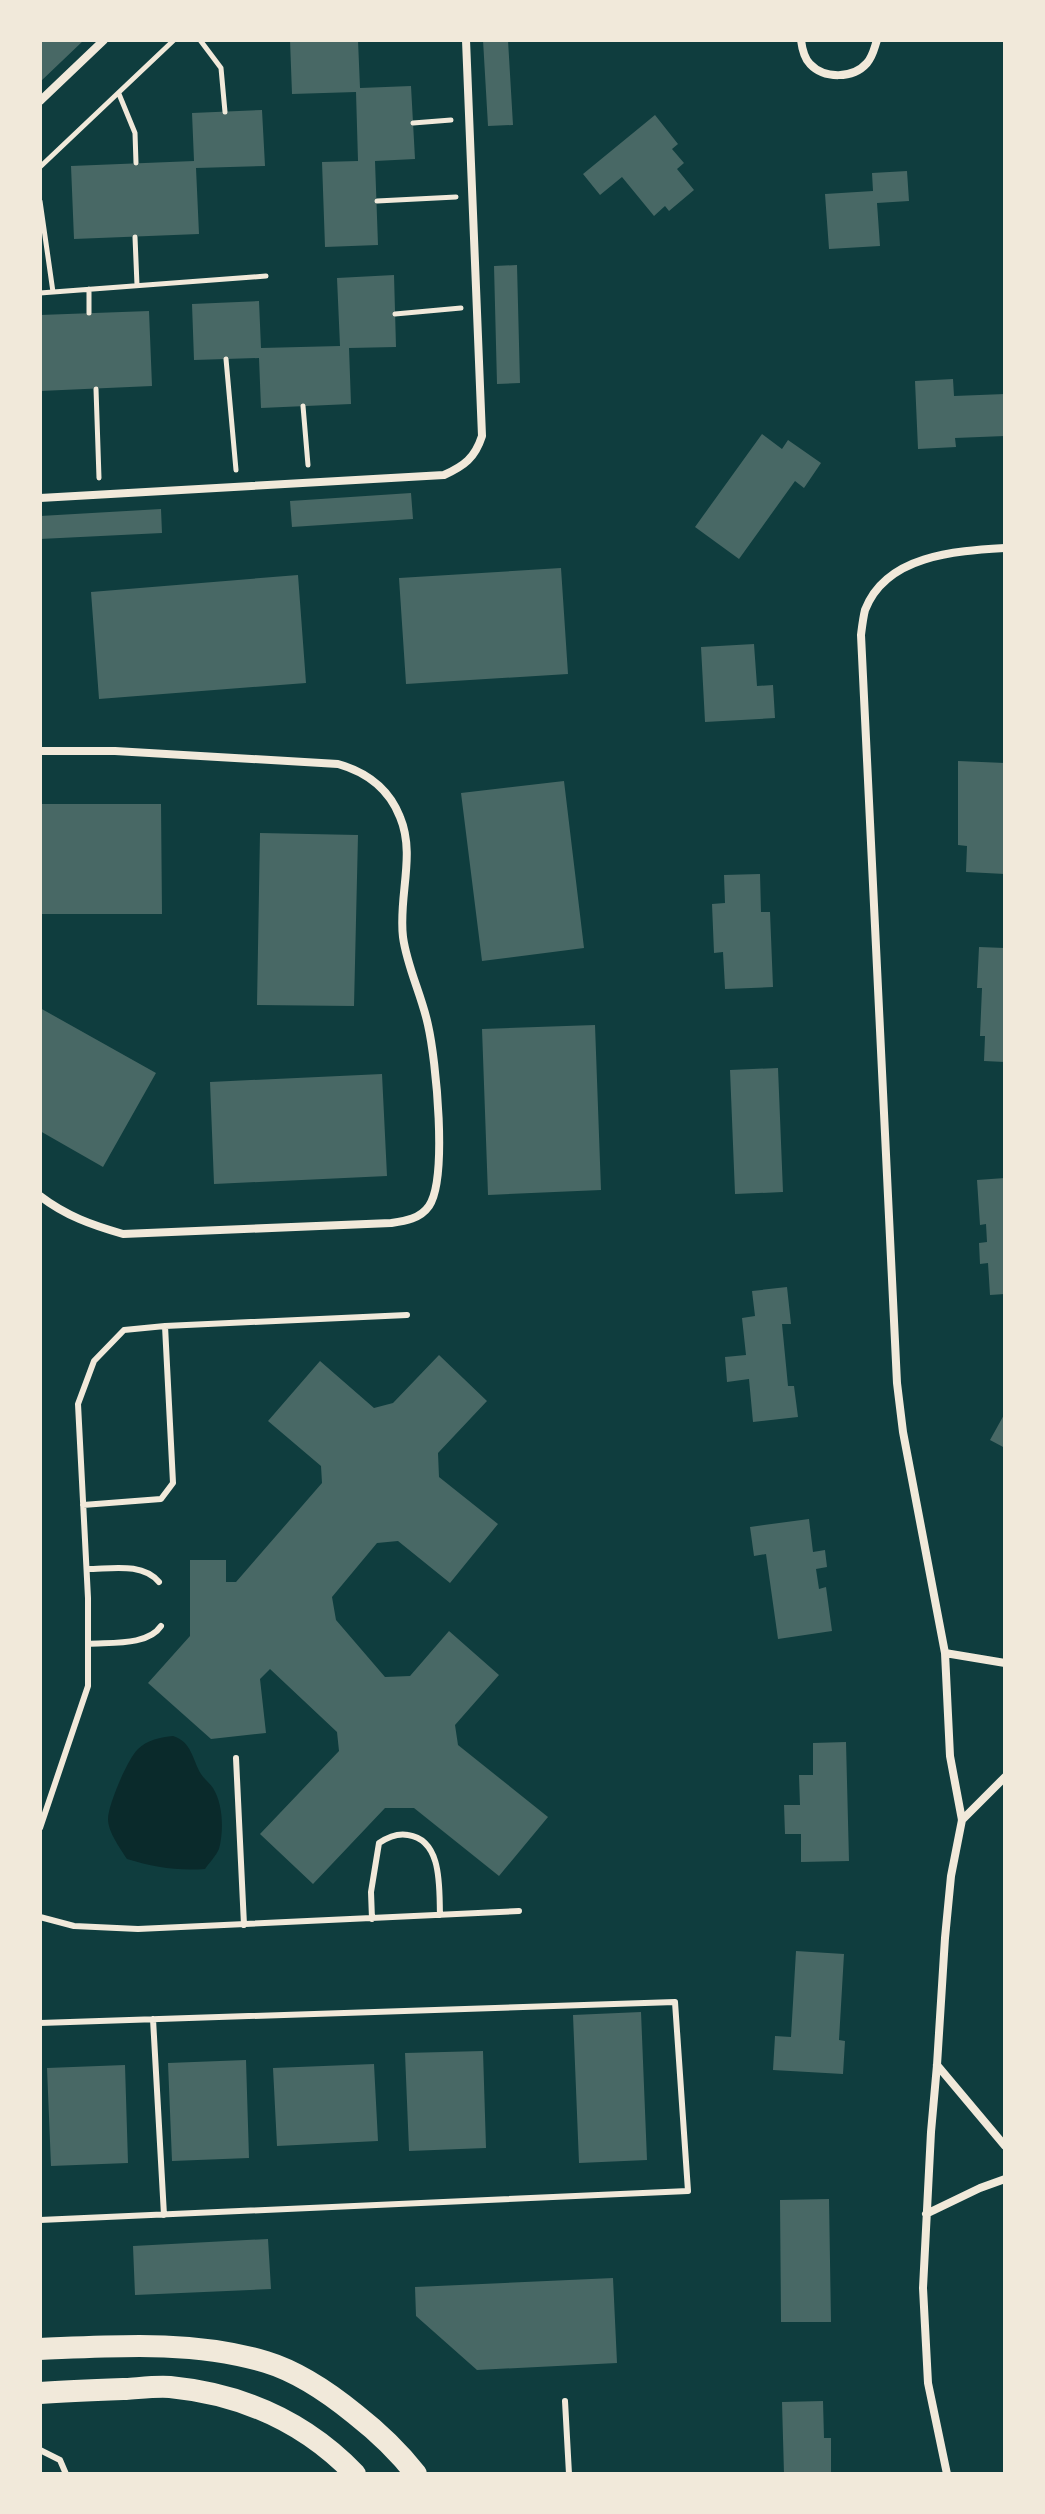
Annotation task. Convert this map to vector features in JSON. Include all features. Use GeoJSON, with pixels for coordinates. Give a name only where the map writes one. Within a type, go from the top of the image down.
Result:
{"type":"FeatureCollection","features":[{"type":"Feature","properties":{"kind":"highway"},"geometry":{"type":"LineString","coordinates":[[40,2349],[144,2345],[219,2351],[267,2362],[331,2395],[399,2452],[416,2474]]}},
{"type":"Feature","properties":{"kind":"highway"},"geometry":{"type":"LineString","coordinates":[[40,2393],[167,2387],[208,2393],[253,2405],[296,2425],[335,2453],[355,2474]]}},
{"type":"Feature","properties":{"kind":"street"},"geometry":{"type":"LineString","coordinates":[[40,101],[104,40]]}},
{"type":"Feature","properties":{"kind":"street"},"geometry":{"type":"LineString","coordinates":[[40,498],[444,475],[462,467],[476,454],[482,436],[466,40]]}},
{"type":"Feature","properties":{"kind":"street"},"geometry":{"type":"LineString","coordinates":[[801,40],[809,63],[825,74],[841,75],[860,70],[872,56],[877,40]]}},
{"type":"Feature","properties":{"kind":"street"},"geometry":{"type":"LineString","coordinates":[[947,2474],[933,2414],[924,2343],[923,2288],[951,1876],[962,1820],[950,1756],[945,1653],[903,1432],[897,1383],[861,635],[865,611],[878,588],[904,567],[929,557],[1005,548]]}},
{"type":"Feature","properties":{"kind":"street"},"geometry":{"type":"LineString","coordinates":[[40,751],[115,751],[338,764],[355,769],[386,792],[402,820],[406,840],[401,923],[432,1045],[439,1170],[436,1193],[427,1209],[411,1220],[391,1223],[123,1234],[82,1222],[40,1196]]}},
{"type":"Feature","properties":{"kind":"street"},"geometry":{"type":"LineString","coordinates":[[945,1653],[1005,1663]]}},
{"type":"Feature","properties":{"kind":"street"},"geometry":{"type":"LineString","coordinates":[[962,1820],[1005,1777]]}},
{"type":"Feature","properties":{"kind":"street"},"geometry":{"type":"LineString","coordinates":[[937,2065],[1005,2146]]}},
{"type":"Feature","properties":{"kind":"street"},"geometry":{"type":"LineString","coordinates":[[926,2214],[1005,2179]]}},
{"type":"Feature","properties":{"kind":"lane"},"geometry":{"type":"LineString","coordinates":[[40,1828],[88,1686],[87,1569],[78,1404],[94,1361],[124,1330],[407,1315]]}},
{"type":"Feature","properties":{"kind":"lane"},"geometry":{"type":"LineString","coordinates":[[83,1505],[161,1499],[173,1483],[165,1326]]}},
{"type":"Feature","properties":{"kind":"lane"},"geometry":{"type":"LineString","coordinates":[[87,1569],[139,1569],[152,1574],[159,1582]]}},
{"type":"Feature","properties":{"kind":"lane"},"geometry":{"type":"LineString","coordinates":[[88,1644],[145,1639],[155,1635],[161,1626]]}},
{"type":"Feature","properties":{"kind":"lane"},"geometry":{"type":"LineString","coordinates":[[236,1758],[244,1925]]}},
{"type":"Feature","properties":{"kind":"lane"},"geometry":{"type":"LineString","coordinates":[[372,1919],[371,1892],[379,1843],[388,1837],[406,1834],[421,1838],[430,1848],[438,1876],[440,1915]]}},
{"type":"Feature","properties":{"kind":"lane"},"geometry":{"type":"LineString","coordinates":[[40,1917],[74,1926],[113,1928],[244,1925],[519,1911]]}},
{"type":"Feature","properties":{"kind":"lane"},"geometry":{"type":"LineString","coordinates":[[40,2023],[675,2002],[688,2191],[40,2220]]}},
{"type":"Feature","properties":{"kind":"lane"},"geometry":{"type":"LineString","coordinates":[[153,2019],[164,2215]]}},
{"type":"Feature","properties":{"kind":"lane"},"geometry":{"type":"LineString","coordinates":[[565,2401],[569,2474]]}},
{"type":"Feature","properties":{"kind":"lane"},"geometry":{"type":"LineString","coordinates":[[40,2450],[60,2460],[66,2474]]}},
{"type":"Feature","properties":{"kind":"path"},"geometry":{"type":"LineString","coordinates":[[40,167],[174,40]]}},
{"type":"Feature","properties":{"kind":"path"},"geometry":{"type":"LineString","coordinates":[[200,40],[221,68],[225,112]]}},
{"type":"Feature","properties":{"kind":"path"},"geometry":{"type":"LineString","coordinates":[[119,94],[135,133],[136,163]]}},
{"type":"Feature","properties":{"kind":"path"},"geometry":{"type":"LineString","coordinates":[[413,123],[452,120],[452,107]]}},
{"type":"Feature","properties":{"kind":"path"},"geometry":{"type":"LineString","coordinates":[[377,201],[456,197],[455,182]]}},
{"type":"Feature","properties":{"kind":"path"},"geometry":{"type":"LineString","coordinates":[[40,201],[53,292]]}},
{"type":"Feature","properties":{"kind":"path"},"geometry":{"type":"LineString","coordinates":[[135,237],[137,285]]}},
{"type":"Feature","properties":{"kind":"path"},"geometry":{"type":"LineString","coordinates":[[40,293],[266,276]]}},
{"type":"Feature","properties":{"kind":"path"},"geometry":{"type":"LineString","coordinates":[[89,289],[89,313]]}},
{"type":"Feature","properties":{"kind":"path"},"geometry":{"type":"LineString","coordinates":[[395,314],[461,308],[461,323]]}},
{"type":"Feature","properties":{"kind":"path"},"geometry":{"type":"LineString","coordinates":[[226,359],[236,471]]}},
{"type":"Feature","properties":{"kind":"path"},"geometry":{"type":"LineString","coordinates":[[96,389],[99,478]]}},
{"type":"Feature","properties":{"kind":"path"},"geometry":{"type":"LineString","coordinates":[[294,468],[309,467],[303,406]]}},
{"type":"Feature","properties":{"kind":"path"},"geometry":{"type":"LineString","coordinates":[[221,471],[251,470]]}},
{"type":"Feature","properties":{"kind":"path"},"geometry":{"type":"LineString","coordinates":[[84,479],[114,477]]}},
{"type":"Feature","properties":{"kind":"water"},"geometry":{"type":"Polygon","coordinates":[[[173,1736],[188,1747],[219,1802],[221,1842],[218,1852],[205,1869],[165,1868],[127,1859],[109,1824],[115,1793],[134,1754],[150,1741],[173,1736]]]}},
{"type":"Feature","properties":{"kind":"building"},"geometry":{"type":"Polygon","coordinates":[[[43,40],[84,40],[40,82],[40,43],[43,40]]]}},
{"type":"Feature","properties":{"kind":"building"},"geometry":{"type":"Polygon","coordinates":[[[290,40],[358,40],[360,88],[411,86],[415,159],[375,161],[378,245],[325,247],[322,162],[358,161],[356,92],[292,94],[290,40]]]}},
{"type":"Feature","properties":{"kind":"building"},"geometry":{"type":"Polygon","coordinates":[[[483,40],[508,40],[513,125],[488,126],[483,40]]]}},
{"type":"Feature","properties":{"kind":"building"},"geometry":{"type":"Polygon","coordinates":[[[262,110],[265,166],[196,168],[199,234],[74,239],[71,166],[194,161],[192,113],[262,110]]]}},
{"type":"Feature","properties":{"kind":"building"},"geometry":{"type":"Polygon","coordinates":[[[655,115],[678,144],[672,149],[684,163],[677,169],[694,190],[669,211],[665,206],[654,216],[622,177],[600,195],[583,174],[655,115]]]}},
{"type":"Feature","properties":{"kind":"building"},"geometry":{"type":"Polygon","coordinates":[[[907,171],[909,201],[877,203],[880,246],[829,249],[825,194],[873,191],[872,173],[907,171]]]}},
{"type":"Feature","properties":{"kind":"building"},"geometry":{"type":"Polygon","coordinates":[[[517,265],[520,383],[497,384],[494,266],[517,265]]]}},
{"type":"Feature","properties":{"kind":"building"},"geometry":{"type":"Polygon","coordinates":[[[394,275],[396,347],[349,348],[351,404],[261,408],[259,358],[194,360],[192,304],[259,301],[261,348],[340,346],[337,278],[394,275]]]}},
{"type":"Feature","properties":{"kind":"building"},"geometry":{"type":"Polygon","coordinates":[[[149,311],[152,386],[40,391],[40,315],[149,311]]]}},
{"type":"Feature","properties":{"kind":"building"},"geometry":{"type":"Polygon","coordinates":[[[953,379],[954,396],[1005,394],[1005,436],[955,438],[956,447],[918,449],[915,381],[953,379]]]}},
{"type":"Feature","properties":{"kind":"building"},"geometry":{"type":"Polygon","coordinates":[[[762,434],[782,449],[788,440],[821,463],[804,488],[795,481],[739,559],[695,527],[762,434]]]}},
{"type":"Feature","properties":{"kind":"building"},"geometry":{"type":"Polygon","coordinates":[[[411,493],[413,519],[292,527],[290,501],[411,493]]]}},
{"type":"Feature","properties":{"kind":"building"},"geometry":{"type":"Polygon","coordinates":[[[161,509],[162,533],[40,539],[40,516],[161,509]]]}},
{"type":"Feature","properties":{"kind":"building"},"geometry":{"type":"Polygon","coordinates":[[[561,568],[568,674],[406,684],[399,578],[561,568]]]}},
{"type":"Feature","properties":{"kind":"building"},"geometry":{"type":"Polygon","coordinates":[[[298,575],[306,683],[99,699],[91,592],[298,575]]]}},
{"type":"Feature","properties":{"kind":"building"},"geometry":{"type":"Polygon","coordinates":[[[754,644],[757,686],[773,685],[775,718],[705,722],[701,647],[754,644]]]}},
{"type":"Feature","properties":{"kind":"building"},"geometry":{"type":"Polygon","coordinates":[[[958,761],[1005,763],[1005,874],[966,872],[967,846],[958,845],[958,761]]]}},
{"type":"Feature","properties":{"kind":"building"},"geometry":{"type":"Polygon","coordinates":[[[564,781],[584,948],[482,961],[461,793],[564,781]]]}},
{"type":"Feature","properties":{"kind":"building"},"geometry":{"type":"Polygon","coordinates":[[[40,804],[161,804],[162,914],[40,914],[40,804]]]}},
{"type":"Feature","properties":{"kind":"building"},"geometry":{"type":"Polygon","coordinates":[[[260,833],[358,835],[354,1006],[257,1005],[260,833]]]}},
{"type":"Feature","properties":{"kind":"building"},"geometry":{"type":"Polygon","coordinates":[[[760,874],[761,912],[770,912],[773,987],[725,989],[723,952],[714,953],[712,904],[725,903],[724,875],[760,874]]]}},
{"type":"Feature","properties":{"kind":"building"},"geometry":{"type":"Polygon","coordinates":[[[979,947],[1005,948],[1005,1062],[984,1061],[985,1036],[980,1036],[982,988],[977,988],[979,947]]]}},
{"type":"Feature","properties":{"kind":"building"},"geometry":{"type":"Polygon","coordinates":[[[40,1008],[156,1073],[103,1167],[40,1131],[40,1008]]]}},
{"type":"Feature","properties":{"kind":"building"},"geometry":{"type":"Polygon","coordinates":[[[595,1025],[601,1190],[488,1195],[482,1029],[595,1025]]]}},
{"type":"Feature","properties":{"kind":"building"},"geometry":{"type":"Polygon","coordinates":[[[778,1068],[783,1192],[735,1194],[730,1070],[778,1068]]]}},
{"type":"Feature","properties":{"kind":"building"},"geometry":{"type":"Polygon","coordinates":[[[382,1074],[387,1176],[214,1184],[210,1082],[382,1074]]]}},
{"type":"Feature","properties":{"kind":"building"},"geometry":{"type":"Polygon","coordinates":[[[1005,1178],[1005,1294],[990,1295],[988,1263],[980,1264],[979,1243],[987,1242],[986,1224],[980,1225],[977,1180],[1005,1178]]]}},
{"type":"Feature","properties":{"kind":"building"},"geometry":{"type":"Polygon","coordinates":[[[787,1287],[791,1324],[782,1324],[788,1386],[794,1386],[798,1417],[753,1422],[749,1379],[727,1382],[725,1357],[746,1355],[742,1318],[755,1316],[752,1291],[787,1287]]]}},
{"type":"Feature","properties":{"kind":"building"},"geometry":{"type":"Polygon","coordinates":[[[439,1355],[487,1401],[438,1453],[439,1477],[498,1524],[450,1583],[398,1541],[377,1543],[332,1597],[336,1620],[385,1677],[410,1676],[449,1631],[499,1675],[455,1725],[458,1745],[548,1817],[499,1876],[414,1808],[385,1808],[313,1884],[260,1834],[339,1751],[337,1732],[270,1669],[260,1679],[266,1733],[211,1739],[148,1683],[190,1636],[190,1560],[226,1560],[226,1582],[236,1582],[322,1483],[321,1466],[268,1421],[320,1361],[374,1408],[393,1403],[439,1355]]]}},
{"type":"Feature","properties":{"kind":"building"},"geometry":{"type":"Polygon","coordinates":[[[1005,1413],[1005,1448],[990,1440],[1005,1413]]]}},
{"type":"Feature","properties":{"kind":"building"},"geometry":{"type":"Polygon","coordinates":[[[809,1519],[813,1552],[825,1550],[827,1567],[816,1569],[819,1589],[826,1587],[832,1631],[778,1639],[766,1554],[754,1556],[750,1527],[809,1519]]]}},
{"type":"Feature","properties":{"kind":"building"},"geometry":{"type":"Polygon","coordinates":[[[846,1742],[849,1861],[801,1862],[801,1834],[785,1834],[784,1805],[800,1805],[799,1775],[813,1775],[813,1743],[846,1742]]]}},
{"type":"Feature","properties":{"kind":"building"},"geometry":{"type":"Polygon","coordinates":[[[796,1951],[844,1954],[839,2040],[845,2041],[843,2074],[773,2070],[775,2036],[791,2037],[796,1951]]]}},
{"type":"Feature","properties":{"kind":"building"},"geometry":{"type":"Polygon","coordinates":[[[641,2012],[647,2160],[579,2163],[573,2015],[641,2012]]]}},
{"type":"Feature","properties":{"kind":"building"},"geometry":{"type":"Polygon","coordinates":[[[483,2051],[486,2148],[409,2151],[405,2053],[483,2051]]]}},
{"type":"Feature","properties":{"kind":"building"},"geometry":{"type":"Polygon","coordinates":[[[246,2060],[249,2158],[172,2161],[168,2063],[246,2060]]]}},
{"type":"Feature","properties":{"kind":"building"},"geometry":{"type":"Polygon","coordinates":[[[374,2064],[378,2141],[277,2146],[273,2068],[374,2064]]]}},
{"type":"Feature","properties":{"kind":"building"},"geometry":{"type":"Polygon","coordinates":[[[125,2065],[128,2163],[51,2166],[47,2068],[125,2065]]]}},
{"type":"Feature","properties":{"kind":"building"},"geometry":{"type":"Polygon","coordinates":[[[829,2199],[831,2322],[781,2322],[780,2200],[829,2199]]]}},
{"type":"Feature","properties":{"kind":"building"},"geometry":{"type":"Polygon","coordinates":[[[268,2239],[271,2289],[135,2295],[133,2246],[268,2239]]]}},
{"type":"Feature","properties":{"kind":"building"},"geometry":{"type":"Polygon","coordinates":[[[613,2278],[617,2363],[477,2370],[416,2316],[415,2287],[613,2278]]]}},
{"type":"Feature","properties":{"kind":"building"},"geometry":{"type":"Polygon","coordinates":[[[823,2401],[824,2438],[831,2438],[831,2474],[784,2474],[782,2402],[823,2401]]]}}]}
